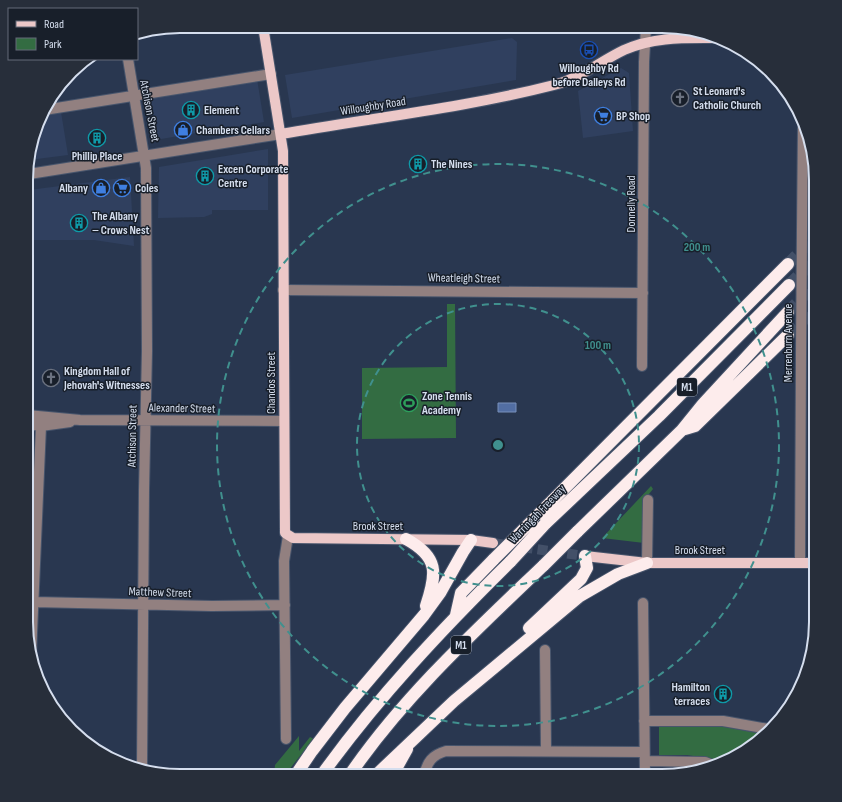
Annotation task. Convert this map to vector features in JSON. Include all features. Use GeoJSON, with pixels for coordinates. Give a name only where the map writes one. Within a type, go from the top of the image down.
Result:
{"type":"FeatureCollection","features":[{"type":"Feature","properties":{"kind":"highway"},"geometry":{"type":"LineString","coordinates":[[456,615],[461,593],[788,264]]}},
{"type":"Feature","properties":{"kind":"highway","name":"Warringah Freeway"},"geometry":{"type":"LineString","coordinates":[[326,769],[356,729],[434,638],[511,561],[545,524],[659,416],[788,285]]}},
{"type":"Feature","properties":{"kind":"highway","name":"M1"},"geometry":{"type":"LineString","coordinates":[[353,769],[383,730],[420,688],[471,635],[682,430],[726,379],[788,312]]}},
{"type":"Feature","properties":{"kind":"highway"},"geometry":{"type":"LineString","coordinates":[[682,430],[695,426],[788,335]]}},
{"type":"Feature","properties":{"kind":"highway"},"geometry":{"type":"LineString","coordinates":[[406,539],[426,552],[433,566],[432,585],[424,615]]}},
{"type":"Feature","properties":{"kind":"highway"},"geometry":{"type":"LineString","coordinates":[[300,769],[345,708],[424,615],[440,593],[463,552],[472,540]]}},
{"type":"Feature","properties":{"kind":"highway"},"geometry":{"type":"LineString","coordinates":[[517,646],[521,635],[583,575],[587,568],[585,556]]}},
{"type":"Feature","properties":{"kind":"highway"},"geometry":{"type":"LineString","coordinates":[[382,769],[425,727],[517,646],[589,589],[618,574],[647,563]]}},
{"type":"Feature","properties":{"kind":"highway"},"geometry":{"type":"LineString","coordinates":[[396,769],[404,753],[425,727]]}},
{"type":"Feature","properties":{"kind":"main road","name":"Chandos Street"},"geometry":{"type":"LineString","coordinates":[[264,33],[283,150],[284,525],[285,534],[288,536]]}},
{"type":"Feature","properties":{"kind":"main road","name":"Willoughby Road"},"geometry":{"type":"LineString","coordinates":[[281,134],[496,99],[566,81],[625,50],[646,42],[671,38],[700,38]]}},
{"type":"Feature","properties":{"kind":"main road","name":"Brook Street"},"geometry":{"type":"LineString","coordinates":[[288,536],[293,538],[472,540],[493,542]]}},
{"type":"Feature","properties":{"kind":"main road","name":"Brook Street"},"geometry":{"type":"LineString","coordinates":[[585,556],[647,563],[809,564]]}},
{"type":"Feature","properties":{"kind":"street","name":"Donnelly Road"},"geometry":{"type":"LineString","coordinates":[[642,366],[644,62],[646,33]]}},
{"type":"Feature","properties":{"kind":"street","name":"Atchison Street"},"geometry":{"type":"LineString","coordinates":[[128,60],[145,156],[147,214],[142,764]]}},
{"type":"Feature","properties":{"kind":"street"},"geometry":{"type":"LineString","coordinates":[[52,109],[133,94],[270,74]]}},
{"type":"Feature","properties":{"kind":"street","name":"Willoughby Road"},"geometry":{"type":"LineString","coordinates":[[33,173],[281,134]]}},
{"type":"Feature","properties":{"kind":"street","name":"Merrenburn Avenue"},"geometry":{"type":"LineString","coordinates":[[800,563],[803,139]]}},
{"type":"Feature","properties":{"kind":"street","name":"Wheatleigh Street"},"geometry":{"type":"LineString","coordinates":[[284,290],[643,293]]}},
{"type":"Feature","properties":{"kind":"street","name":"Alexander Street"},"geometry":{"type":"LineString","coordinates":[[33,415],[80,420],[284,421]]}},
{"type":"Feature","properties":{"kind":"street","name":"Alexander Street"},"geometry":{"type":"LineString","coordinates":[[33,425],[41,426],[80,420]]}},
{"type":"Feature","properties":{"kind":"street"},"geometry":{"type":"LineString","coordinates":[[33,620],[41,426]]}},
{"type":"Feature","properties":{"kind":"street"},"geometry":{"type":"LineString","coordinates":[[647,563],[648,500]]}},
{"type":"Feature","properties":{"kind":"street","name":"Chandos Street"},"geometry":{"type":"LineString","coordinates":[[286,739],[284,561],[288,536]]}},
{"type":"Feature","properties":{"kind":"street","name":"Matthew Street"},"geometry":{"type":"LineString","coordinates":[[34,602],[212,606],[285,605]]}},
{"type":"Feature","properties":{"kind":"street"},"geometry":{"type":"LineString","coordinates":[[643,603],[645,769]]}},
{"type":"Feature","properties":{"kind":"street"},"geometry":{"type":"LineString","coordinates":[[546,650],[546,752]]}},
{"type":"Feature","properties":{"kind":"street"},"geometry":{"type":"LineString","coordinates":[[644,721],[723,721],[763,728]]}},
{"type":"Feature","properties":{"kind":"street"},"geometry":{"type":"LineString","coordinates":[[426,769],[427,765],[438,753],[455,751],[546,752],[644,757],[705,762]]}},
{"type":"Feature","properties":{"kind":"shaded area"},"geometry":{"type":"Polygon","coordinates":[[[512,38],[517,42],[516,80],[292,118],[285,75],[512,38]]]}},
{"type":"Feature","properties":{"kind":"shaded area"},"geometry":{"type":"Polygon","coordinates":[[[621,68],[629,73],[633,131],[583,138],[578,91],[621,68]]]}},
{"type":"Feature","properties":{"kind":"shaded area"},"geometry":{"type":"Polygon","coordinates":[[[257,79],[264,122],[155,140],[147,97],[257,79]]]}},
{"type":"Feature","properties":{"kind":"shaded area"},"geometry":{"type":"Polygon","coordinates":[[[61,112],[68,155],[34,159],[38,142],[49,114],[61,112]]]}},
{"type":"Feature","properties":{"kind":"shaded area"},"geometry":{"type":"Polygon","coordinates":[[[268,149],[268,210],[212,210],[212,214],[204,217],[158,218],[159,167],[268,149]]]}},
{"type":"Feature","properties":{"kind":"shaded area","name":"The Albany – Crows Nest"},"geometry":{"type":"Polygon","coordinates":[[[130,177],[134,246],[94,240],[33,240],[33,189],[130,177]]]}},
{"type":"Feature","properties":{"kind":"shaded area"},"geometry":{"type":"Polygon","coordinates":[[[498,403],[516,403],[516,412],[498,412],[498,403]]]}},
{"type":"Feature","properties":{"kind":"green space","name":"Zone Tennis Academy"},"geometry":{"type":"Polygon","coordinates":[[[447,304],[455,304],[456,438],[362,439],[362,368],[447,367],[447,304]]]}},
{"type":"Feature","properties":{"kind":"green space"},"geometry":{"type":"Polygon","coordinates":[[[651,486],[653,489],[645,499],[644,543],[602,538],[651,486]]]}},
{"type":"Feature","properties":{"kind":"green space"},"geometry":{"type":"Polygon","coordinates":[[[719,726],[758,733],[744,744],[714,759],[687,755],[659,755],[659,727],[719,726]]]}},
{"type":"Feature","properties":{"kind":"green space"},"geometry":{"type":"Polygon","coordinates":[[[299,736],[299,751],[310,737],[314,739],[290,769],[275,769],[275,765],[299,736]]]}},
{"type":"Feature","properties":{"kind":"tunnel"},"geometry":{"type":"LineString","coordinates":[[788,264],[809,243]]}},
{"type":"Feature","properties":{"kind":"tunnel"},"geometry":{"type":"LineString","coordinates":[[789,285],[809,266]]}},
{"type":"Feature","properties":{"kind":"tunnel"},"geometry":{"type":"LineString","coordinates":[[788,312],[809,290]]}},
{"type":"Feature","properties":{"kind":"tunnel"},"geometry":{"type":"LineString","coordinates":[[788,335],[809,315]]}},
{"type":"Feature","properties":{"kind":"tunnel"},"geometry":{"type":"LineString","coordinates":[[493,543],[585,556]]}},
{"type":"Feature","properties":{"kind":"place","name":"Willoughby Rd before Dalleys Rd"},"geometry":{"type":"Point","coordinates":[589,50]}},
{"type":"Feature","properties":{"kind":"place","name":"St Leonard's Catholic Church"},"geometry":{"type":"Point","coordinates":[680,98]}},
{"type":"Feature","properties":{"kind":"place","name":"Element"},"geometry":{"type":"Point","coordinates":[191,110]}},
{"type":"Feature","properties":{"kind":"place","name":"BP Shop"},"geometry":{"type":"Point","coordinates":[603,116]}},
{"type":"Feature","properties":{"kind":"place","name":"Chambers Cellars"},"geometry":{"type":"Point","coordinates":[183,130]}},
{"type":"Feature","properties":{"kind":"place","name":"Phillip Place"},"geometry":{"type":"Point","coordinates":[97,138]}},
{"type":"Feature","properties":{"kind":"place","name":"The Nines"},"geometry":{"type":"Point","coordinates":[418,164]}},
{"type":"Feature","properties":{"kind":"place","name":"Excen Corporate Centre"},"geometry":{"type":"Point","coordinates":[205,176]}},
{"type":"Feature","properties":{"kind":"place","name":"Albany"},"geometry":{"type":"Point","coordinates":[101,188]}},
{"type":"Feature","properties":{"kind":"place","name":"Coles"},"geometry":{"type":"Point","coordinates":[122,188]}},
{"type":"Feature","properties":{"kind":"place","name":"The Albany – Crows Nest"},"geometry":{"type":"Point","coordinates":[79,223]}},
{"type":"Feature","properties":{"kind":"place","name":"Kingdom Hall of Jehovah's Witnesses"},"geometry":{"type":"Point","coordinates":[51,378]}},
{"type":"Feature","properties":{"kind":"place","name":"Zone Tennis Academy"},"geometry":{"type":"Point","coordinates":[409,403]}},
{"type":"Feature","properties":{"kind":"place","name":"Hamilton terraces"},"geometry":{"type":"Point","coordinates":[723,694]}}]}
